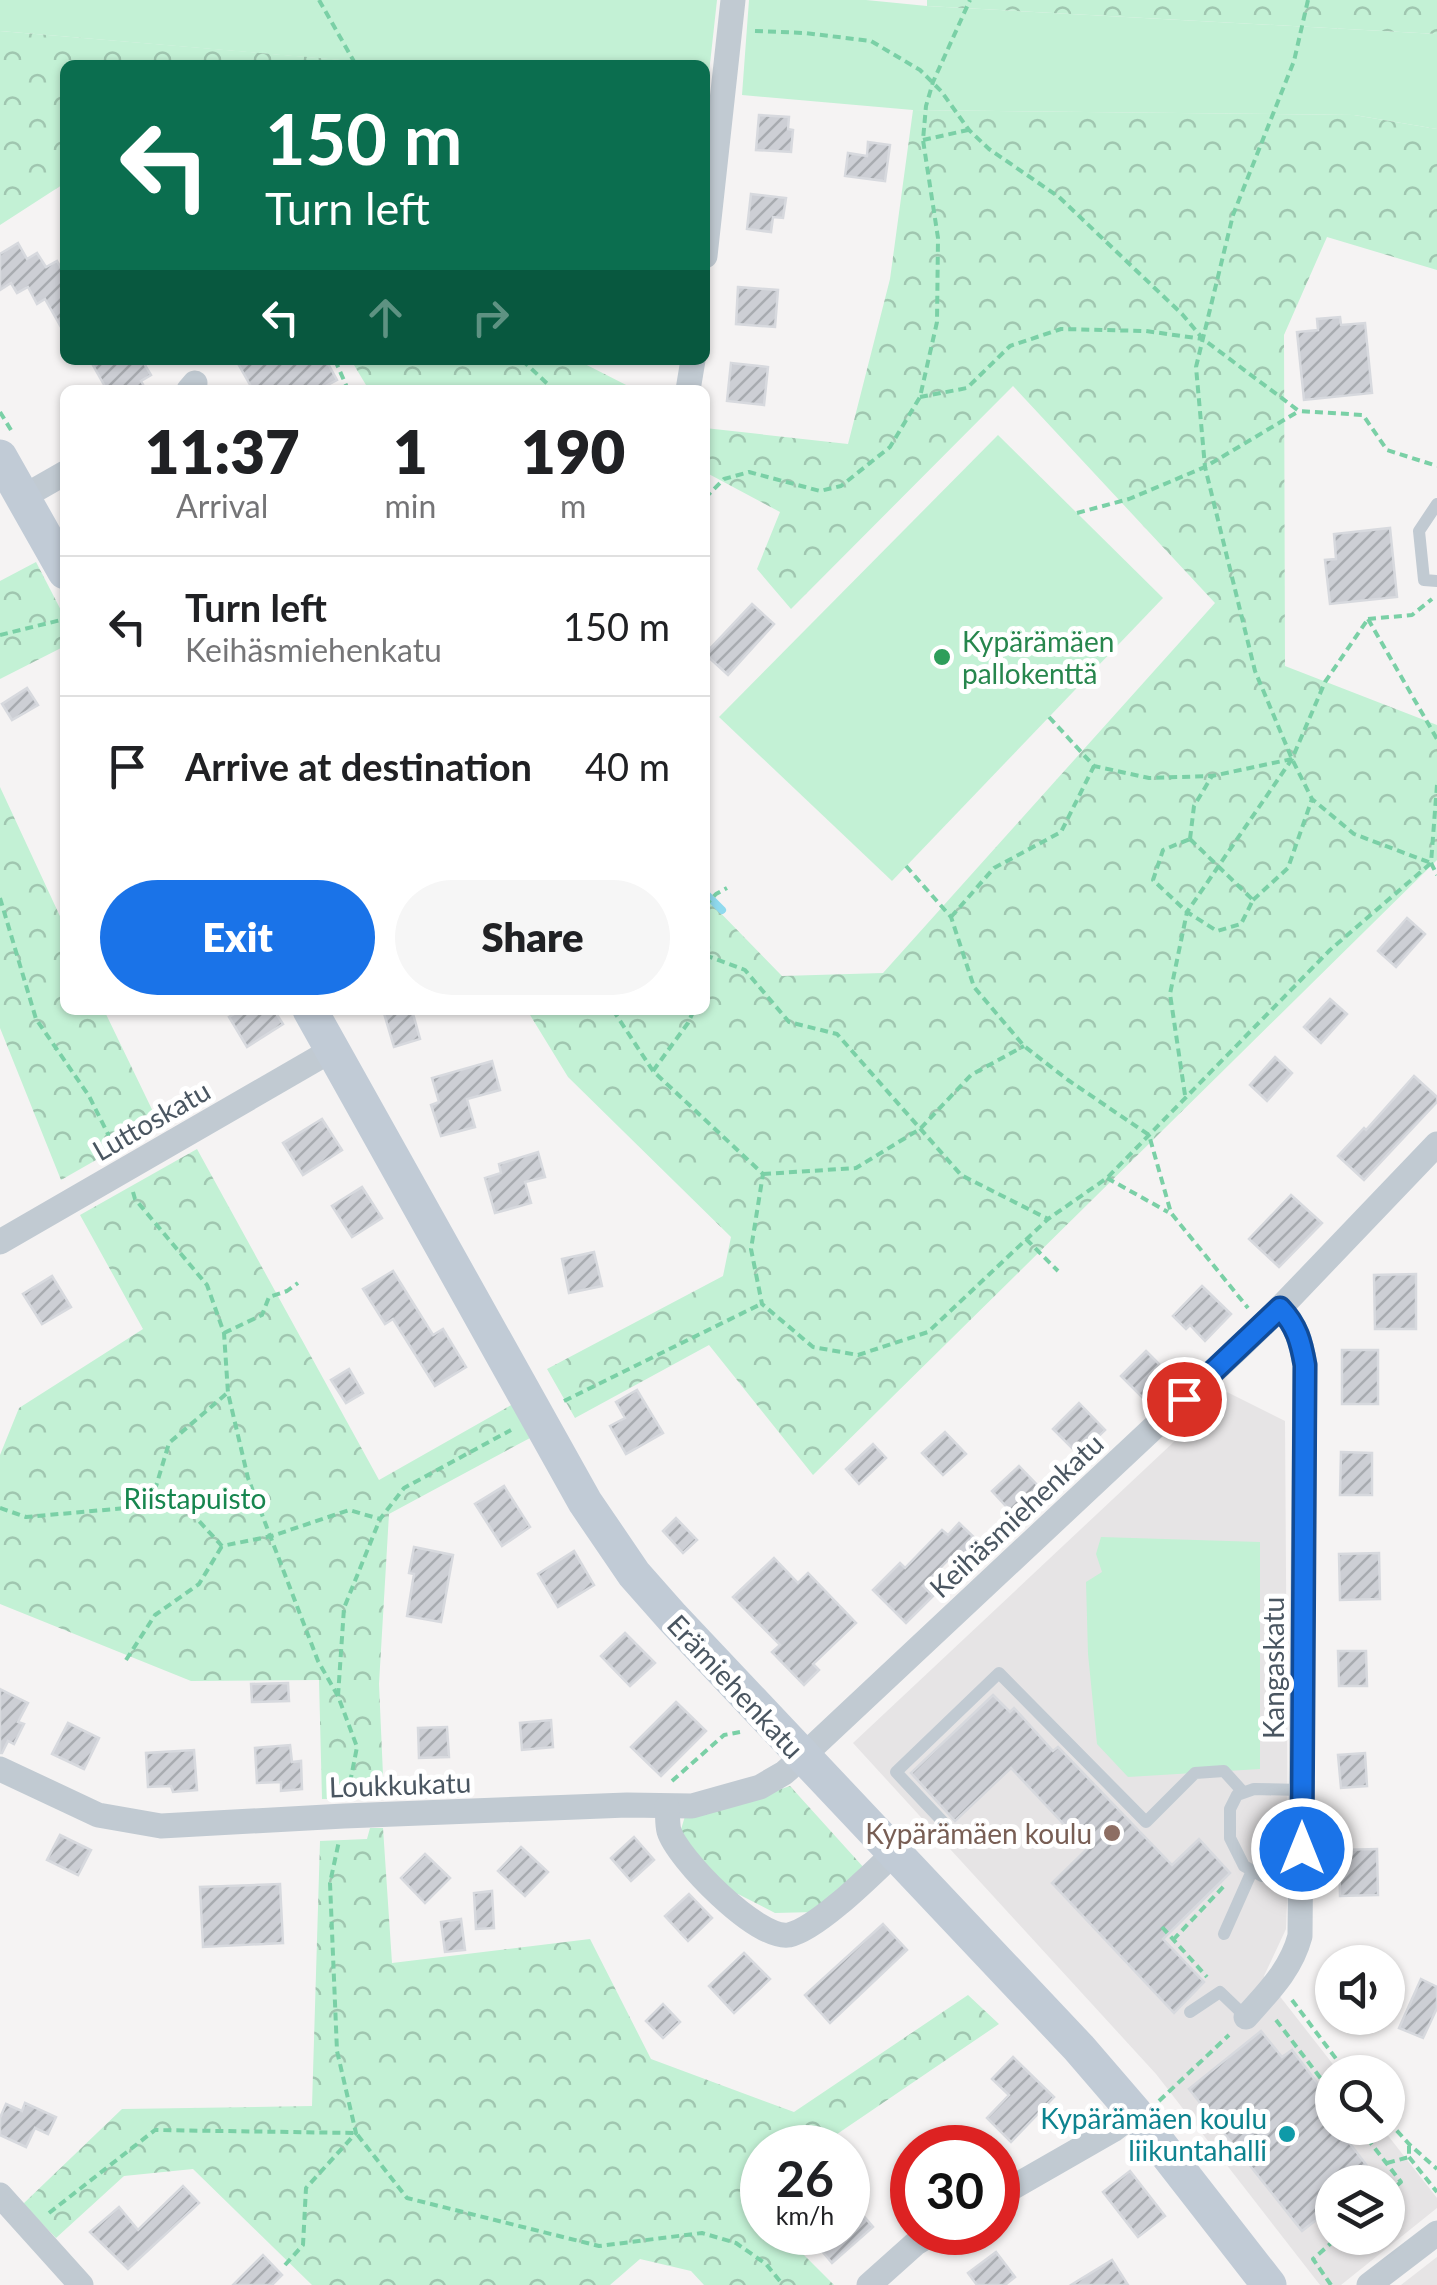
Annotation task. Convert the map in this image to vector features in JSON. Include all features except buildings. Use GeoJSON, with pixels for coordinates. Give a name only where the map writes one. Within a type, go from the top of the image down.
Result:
{"type":"FeatureCollection","features":[{"type":"Feature","properties":{"kind":"street"},"geometry":{"type":"LineString","coordinates":[[710,211],[733,0]]}},
{"type":"Feature","properties":{"kind":"street"},"geometry":{"type":"LineString","coordinates":[[0,457],[60,563]]}},
{"type":"Feature","properties":{"kind":"street"},"geometry":{"type":"LineString","coordinates":[[23,497],[60,476]]}},
{"type":"Feature","properties":{"kind":"street","name":"Erämiehenkatu"},"geometry":{"type":"LineString","coordinates":[[313,1015],[592,1514],[634,1574],[893,1854],[1079,2048],[1145,2108],[1269,2285]]}},
{"type":"Feature","properties":{"kind":"street","name":"Luttoskatu"},"geometry":{"type":"LineString","coordinates":[[0,1242],[332,1050]]}},
{"type":"Feature","properties":{"kind":"street","name":"Keihäsmiehenkatu"},"geometry":{"type":"LineString","coordinates":[[802,1757],[1271,1317],[1437,1144]]}},
{"type":"Feature","properties":{"kind":"street","name":"Kangaskatu"},"geometry":{"type":"LineString","coordinates":[[1253,2009],[1280,1979],[1295,1954],[1300,1936],[1302,1878],[1305,1365],[1292,1321],[1271,1317]]}},
{"type":"Feature","properties":{"kind":"street","name":"Loukkukatu"},"geometry":{"type":"LineString","coordinates":[[0,1770],[98,1815],[161,1826],[344,1816],[692,1806],[760,1786],[802,1757]]}},
{"type":"Feature","properties":{"kind":"street"},"geometry":{"type":"LineString","coordinates":[[667,1807],[669,1832],[683,1853],[720,1895],[746,1919],[768,1932],[788,1934],[817,1921],[893,1854]]}},
{"type":"Feature","properties":{"kind":"street"},"geometry":{"type":"LineString","coordinates":[[1020,2183],[1145,2108]]}},
{"type":"Feature","properties":{"kind":"street"},"geometry":{"type":"LineString","coordinates":[[0,2195],[81,2285]]}},
{"type":"Feature","properties":{"kind":"street"},"geometry":{"type":"LineString","coordinates":[[1369,2285],[1437,2233]]}},
{"type":"Feature","properties":{"kind":"street"},"geometry":{"type":"LineString","coordinates":[[869,2285],[903,2255]]}},
{"type":"Feature","properties":{"kind":"lane"},"geometry":{"type":"LineString","coordinates":[[1437,504],[1419,531],[1424,580],[1437,580]]}},
{"type":"Feature","properties":{"kind":"lane"},"geometry":{"type":"LineString","coordinates":[[960,1840],[896,1772],[999,1673],[1146,1822],[1195,1773],[1224,1771],[1244,1792]]}},
{"type":"Feature","properties":{"kind":"lane"},"geometry":{"type":"LineString","coordinates":[[1302,1790],[1254,1789],[1238,1794],[1230,1809],[1230,1838],[1248,1868],[1262,1876],[1302,1878]]}},
{"type":"Feature","properties":{"kind":"lane"},"geometry":{"type":"LineString","coordinates":[[1224,1934],[1248,1868]]}},
{"type":"Feature","properties":{"kind":"lane"},"geometry":{"type":"LineString","coordinates":[[1190,2012],[1220,1992],[1253,2009]]}},
{"type":"Feature","properties":{"kind":"path"},"geometry":{"type":"LineString","coordinates":[[319,0],[353,60]]}},
{"type":"Feature","properties":{"kind":"path"},"geometry":{"type":"LineString","coordinates":[[710,493],[724,479],[748,472],[820,490],[841,486],[890,447],[920,397],[937,322],[938,238],[923,140],[926,106],[932,82],[970,0]]}},
{"type":"Feature","properties":{"kind":"path"},"geometry":{"type":"LineString","coordinates":[[1308,0],[1294,61],[1233,215],[1196,367],[1205,467],[1255,671],[1312,798],[1354,834],[1431,863]]}},
{"type":"Feature","properties":{"kind":"path"},"geometry":{"type":"LineString","coordinates":[[730,30],[871,41],[920,70],[969,130],[989,149],[1059,197],[1182,314],[1203,340],[1299,411],[1363,415],[1386,450],[1437,466]]}},
{"type":"Feature","properties":{"kind":"path"},"geometry":{"type":"LineString","coordinates":[[923,140],[969,130]]}},
{"type":"Feature","properties":{"kind":"path"},"geometry":{"type":"LineString","coordinates":[[920,397],[968,388],[1010,346],[1060,329],[1146,330],[1203,340]]}},
{"type":"Feature","properties":{"kind":"path"},"geometry":{"type":"LineString","coordinates":[[527,365],[549,385]]}},
{"type":"Feature","properties":{"kind":"path"},"geometry":{"type":"LineString","coordinates":[[339,367],[344,385]]}},
{"type":"Feature","properties":{"kind":"path"},"geometry":{"type":"LineString","coordinates":[[1077,513],[1129,500],[1205,467],[1299,411]]}},
{"type":"Feature","properties":{"kind":"path"},"geometry":{"type":"LineString","coordinates":[[1368,619],[1412,616],[1437,595]]}},
{"type":"Feature","properties":{"kind":"path"},"geometry":{"type":"LineString","coordinates":[[1186,1097],[1170,994],[1188,912],[1292,759],[1325,682],[1368,619]]}},
{"type":"Feature","properties":{"kind":"path"},"geometry":{"type":"LineString","coordinates":[[1368,619],[1437,739]]}},
{"type":"Feature","properties":{"kind":"path"},"geometry":{"type":"LineString","coordinates":[[0,635],[60,620]]}},
{"type":"Feature","properties":{"kind":"path"},"geometry":{"type":"LineString","coordinates":[[1048,717],[1094,766],[1149,778],[1212,776],[1292,759]]}},
{"type":"Feature","properties":{"kind":"path"},"geometry":{"type":"LineString","coordinates":[[951,917],[994,868],[1061,832],[1094,766]]}},
{"type":"Feature","properties":{"kind":"path"},"geometry":{"type":"LineString","coordinates":[[1190,839],[1194,806],[1212,776]]}},
{"type":"Feature","properties":{"kind":"path"},"geometry":{"type":"LineString","coordinates":[[1437,784],[1431,863],[1437,874]]}},
{"type":"Feature","properties":{"kind":"path"},"geometry":{"type":"LineString","coordinates":[[1190,839],[1163,850],[1154,880],[1188,912],[1217,931],[1242,924],[1253,900],[1288,868],[1312,798]]}},
{"type":"Feature","properties":{"kind":"path"},"geometry":{"type":"LineString","coordinates":[[1190,839],[1253,900]]}},
{"type":"Feature","properties":{"kind":"path"},"geometry":{"type":"LineString","coordinates":[[763,1174],[751,1249],[762,1304],[813,1347],[858,1355],[928,1332],[1048,1219],[1106,1178],[1330,950],[1431,863]]}},
{"type":"Feature","properties":{"kind":"path"},"geometry":{"type":"LineString","coordinates":[[906,866],[951,917],[974,987],[1024,1046],[1149,1135],[1171,1214]]}},
{"type":"Feature","properties":{"kind":"path"},"geometry":{"type":"LineString","coordinates":[[710,900],[726,888]]}},
{"type":"Feature","properties":{"kind":"path"},"geometry":{"type":"LineString","coordinates":[[0,898],[36,1019],[89,1096],[126,1170],[135,1199],[207,1285],[224,1333],[228,1393],[248,1478],[318,1662],[338,1696],[356,1747],[330,1883],[338,2051],[356,2132],[407,2198],[599,2246],[702,2233],[736,2242],[766,2264],[784,2285]]}},
{"type":"Feature","properties":{"kind":"path"},"geometry":{"type":"LineString","coordinates":[[710,956],[745,970],[789,1022],[837,1034],[961,1174],[1048,1219]]}},
{"type":"Feature","properties":{"kind":"path"},"geometry":{"type":"LineString","coordinates":[[616,1015],[653,1071],[763,1174],[856,1168],[920,1129],[971,1075],[1024,1046]]}},
{"type":"Feature","properties":{"kind":"path"},"geometry":{"type":"LineString","coordinates":[[653,1071],[692,1015]]}},
{"type":"Feature","properties":{"kind":"path"},"geometry":{"type":"LineString","coordinates":[[1106,1178],[1171,1214],[1271,1317]]}},
{"type":"Feature","properties":{"kind":"path"},"geometry":{"type":"LineString","coordinates":[[1026,1239],[1058,1271]]}},
{"type":"Feature","properties":{"kind":"path"},"geometry":{"type":"LineString","coordinates":[[224,1333],[262,1315],[269,1297],[298,1283]]}},
{"type":"Feature","properties":{"kind":"path"},"geometry":{"type":"LineString","coordinates":[[338,1696],[344,1608],[380,1518],[404,1488],[537,1416],[762,1304]]}},
{"type":"Feature","properties":{"kind":"path"},"geometry":{"type":"LineString","coordinates":[[0,1508],[26,1517],[126,1508],[154,1493],[168,1442],[228,1393]]}},
{"type":"Feature","properties":{"kind":"path"},"geometry":{"type":"LineString","coordinates":[[154,1493],[186,1506],[222,1546]]}},
{"type":"Feature","properties":{"kind":"path"},"geometry":{"type":"LineString","coordinates":[[126,1660],[155,1615],[198,1584],[222,1546],[272,1536],[349,1510],[380,1518]]}},
{"type":"Feature","properties":{"kind":"path"},"geometry":{"type":"LineString","coordinates":[[667,1807],[665,1787],[724,1735],[748,1731],[764,1717]]}},
{"type":"Feature","properties":{"kind":"path"},"geometry":{"type":"LineString","coordinates":[[1173,1940],[1248,1868]]}},
{"type":"Feature","properties":{"kind":"path"},"geometry":{"type":"LineString","coordinates":[[1162,1927],[1220,1992]]}},
{"type":"Feature","properties":{"kind":"path"},"geometry":{"type":"LineString","coordinates":[[1280,1979],[1333,2055]]}},
{"type":"Feature","properties":{"kind":"path"},"geometry":{"type":"LineString","coordinates":[[1145,2108],[1218,2046],[1253,2009],[1315,2075]]}},
{"type":"Feature","properties":{"kind":"path"},"geometry":{"type":"LineString","coordinates":[[30,2228],[155,2130],[356,2132]]}},
{"type":"Feature","properties":{"kind":"path"},"geometry":{"type":"LineString","coordinates":[[285,2265],[303,2245],[306,2188],[356,2132]]}},
{"type":"Feature","properties":{"kind":"path"},"geometry":{"type":"LineString","coordinates":[[1405,2140],[1437,2169]]}},
{"type":"Feature","properties":{"kind":"path"},"geometry":{"type":"LineString","coordinates":[[1409,2144],[1409,2157],[1436,2189]]}},
{"type":"Feature","properties":{"kind":"path"},"geometry":{"type":"LineString","coordinates":[[1373,2145],[1388,2163],[1409,2157]]}},
{"type":"Feature","properties":{"kind":"path"},"geometry":{"type":"LineString","coordinates":[[1318,2255],[1313,2259],[1332,2285]]}},
{"type":"Feature","properties":{"kind":"shaded area","name":"Kypärämäen koulu"},"geometry":{"type":"Polygon","coordinates":[[[1227,1392],[1285,1421],[1288,1878],[1286,1929],[1264,1976],[1326,2055],[1315,2055],[1315,2145],[1395,2145],[1437,2198],[1437,2208],[1405,2234],[1405,2165],[1315,2165],[1315,2255],[1378,2255],[1341,2285],[1320,2285],[1156,2074],[853,1743],[1227,1392]]]}},
{"type":"Feature","properties":{"kind":"shaded area"},"geometry":{"type":"Polygon","coordinates":[[[1437,2257],[1437,2285],[1401,2285],[1437,2257]]]}},
{"type":"Feature","properties":{"kind":"green space"},"geometry":{"type":"Polygon","coordinates":[[[0,0],[717,0],[710,64],[710,60],[340,60],[0,31],[0,0]]]}},
{"type":"Feature","properties":{"kind":"green space"},"geometry":{"type":"Polygon","coordinates":[[[749,0],[866,0],[1437,34],[1437,129],[1354,115],[913,110],[742,95],[749,0]]]}},
{"type":"Feature","properties":{"kind":"green space"},"geometry":{"type":"Polygon","coordinates":[[[927,0],[1437,0],[1437,34],[927,6],[927,0]]]}},
{"type":"Feature","properties":{"kind":"green space"},"geometry":{"type":"Polygon","coordinates":[[[0,31],[344,60],[60,60],[60,186],[0,225],[0,31]]]}},
{"type":"Feature","properties":{"kind":"green space"},"geometry":{"type":"Polygon","coordinates":[[[913,110],[1354,115],[1437,129],[1437,270],[1327,237],[1284,335],[1285,666],[1437,725],[1437,860],[813,1475],[709,1345],[575,1418],[547,1369],[723,1276],[731,1237],[568,1077],[530,1015],[710,1015],[710,902],[782,976],[883,973],[1215,603],[1013,386],[791,609],[757,569],[780,512],[710,475],[710,429],[848,444],[890,279],[913,110]]]}},
{"type":"Feature","properties":{"kind":"green space"},"geometry":{"type":"Polygon","coordinates":[[[354,365],[587,365],[626,385],[366,385],[354,365]]]}},
{"type":"Feature","properties":{"kind":"green space","name":"Kypärämäen pallokenttä"},"geometry":{"type":"Polygon","coordinates":[[[998,435],[1163,598],[892,881],[719,717],[998,435]]]}},
{"type":"Feature","properties":{"kind":"green space"},"geometry":{"type":"Polygon","coordinates":[[[36,562],[60,608],[60,649],[0,679],[0,581],[36,562]]]}},
{"type":"Feature","properties":{"kind":"green space"},"geometry":{"type":"Polygon","coordinates":[[[0,787],[60,916],[60,1015],[106,1015],[159,1124],[61,1180],[0,1028],[0,787]]]}},
{"type":"Feature","properties":{"kind":"green space","name":"Riistapuisto"},"geometry":{"type":"Polygon","coordinates":[[[197,1149],[379,1480],[513,1404],[530,1438],[389,1514],[379,1684],[384,1798],[322,1799],[319,1680],[191,1681],[0,1604],[0,1455],[19,1408],[143,1329],[80,1215],[197,1149]]]}},
{"type":"Feature","properties":{"kind":"green space"},"geometry":{"type":"Polygon","coordinates":[[[1101,1537],[1260,1542],[1260,1769],[1128,1777],[1097,1744],[1086,1582],[1102,1572],[1096,1554],[1101,1537]]]}},
{"type":"Feature","properties":{"kind":"green space"},"geometry":{"type":"Polygon","coordinates":[[[790,1786],[865,1869],[815,1912],[775,1913],[729,1893],[680,1833],[685,1816],[790,1786]]]}},
{"type":"Feature","properties":{"kind":"green space"},"geometry":{"type":"Polygon","coordinates":[[[370,1828],[383,1828],[392,1963],[590,1939],[651,2059],[794,2112],[968,1995],[999,2024],[850,2125],[740,2125],[740,2255],[804,2255],[834,2285],[704,2285],[691,2271],[640,2259],[610,2285],[312,2285],[193,2169],[124,2176],[56,2238],[23,2204],[122,2109],[312,2106],[320,1841],[367,1839],[370,1828]]]}},
{"type":"Feature","properties":{"kind":"waterway"},"geometry":{"type":"LineString","coordinates":[[710,898],[722,910]]}},
{"type":"Feature","properties":{"kind":"place","name":"Kypärämäen pallokenttä"},"geometry":{"type":"Point","coordinates":[942,657]}},
{"type":"Feature","properties":{"kind":"place","name":"Kypärämäen koulu"},"geometry":{"type":"Point","coordinates":[1112,1833]}},
{"type":"Feature","properties":{"kind":"place","name":"Kypärämäen koulu liikuntahalli"},"geometry":{"type":"Point","coordinates":[1287,2134]}},
{"type":"Feature","properties":{"kind":"route"},"geometry":{"type":"LineString","coordinates":[[1184,1399],[1280,1308],[1292,1321],[1305,1365],[1302,1849]]}}]}
